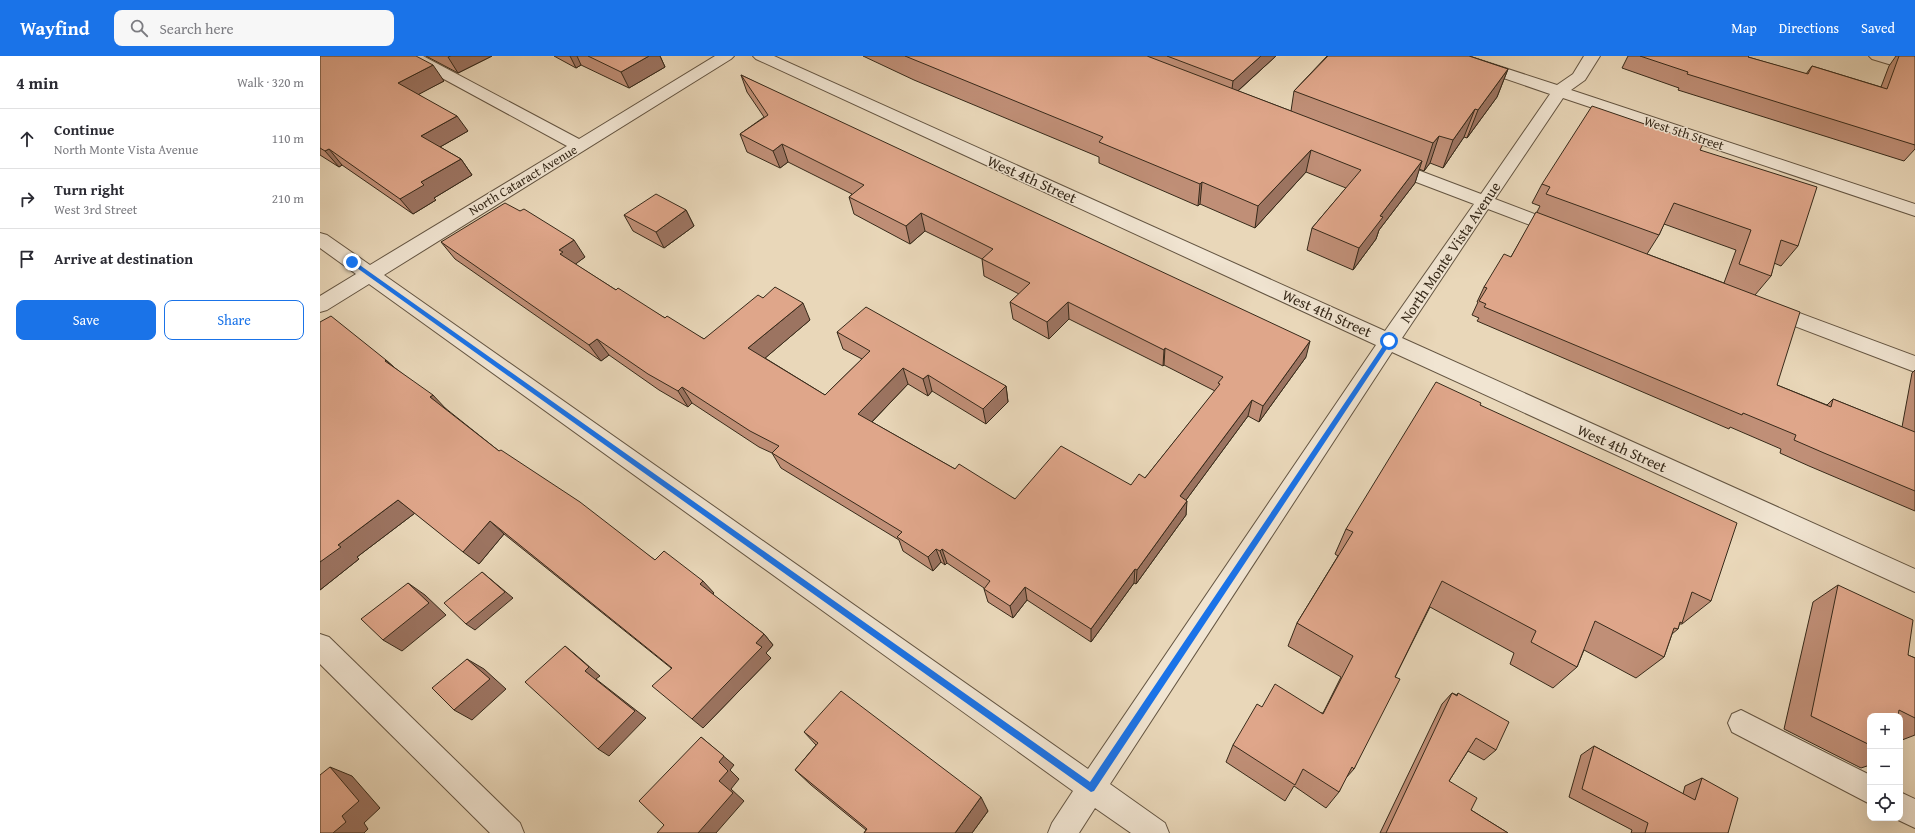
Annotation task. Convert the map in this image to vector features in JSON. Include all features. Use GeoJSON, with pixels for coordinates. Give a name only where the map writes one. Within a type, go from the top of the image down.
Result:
{"type":"FeatureCollection","features":[{"type":"Feature","properties":{"kind":"street"},"geometry":{"type":"LineString","coordinates":[[412,56],[579,146]]}},
{"type":"Feature","properties":{"kind":"street","name":"North Cataract Avenue"},"geometry":{"type":"LineString","coordinates":[[320,305],[726,56]]}},
{"type":"Feature","properties":{"kind":"street","name":"West 4th Street"},"geometry":{"type":"LineString","coordinates":[[761,56],[1915,581]]}},
{"type":"Feature","properties":{"kind":"street","name":"West 5th Street"},"geometry":{"type":"LineString","coordinates":[[1453,56],[1915,210]]}},
{"type":"Feature","properties":{"kind":"street","name":"North Monte Vista Avenue"},"geometry":{"type":"LineString","coordinates":[[1062,833],[1389,341],[1560,91],[1579,77],[1592,56]]}},
{"type":"Feature","properties":{"kind":"street"},"geometry":{"type":"LineString","coordinates":[[1877,56],[1915,67]]}},
{"type":"Feature","properties":{"kind":"street"},"geometry":{"type":"LineString","coordinates":[[1373,159],[1574,235]]}},
{"type":"Feature","properties":{"kind":"street"},"geometry":{"type":"LineString","coordinates":[[320,239],[1155,833]]}},
{"type":"Feature","properties":{"kind":"street"},"geometry":{"type":"LineString","coordinates":[[1752,302],[1915,364]]}},
{"type":"Feature","properties":{"kind":"street"},"geometry":{"type":"LineString","coordinates":[[320,646],[510,833]]}},
{"type":"Feature","properties":{"kind":"street"},"geometry":{"type":"LineString","coordinates":[[1741,723],[1867,788]]}},
{"type":"Feature","properties":{"kind":"street"},"geometry":{"type":"LineString","coordinates":[[1903,808],[1915,814]]}},
{"type":"Feature","properties":{"kind":"building"},"geometry":{"type":"Polygon","coordinates":[[[320,56],[416,56],[433,65],[398,83],[457,116],[421,136],[461,159],[421,182],[424,185],[400,199],[329,149],[325,151],[320,148],[320,56]]]}},
{"type":"Feature","properties":{"kind":"building"},"geometry":{"type":"Polygon","coordinates":[[[588,56],[649,56],[621,72],[588,56]]]}},
{"type":"Feature","properties":{"kind":"building"},"geometry":{"type":"Polygon","coordinates":[[[905,56],[1147,56],[1422,161],[1380,216],[1383,217],[1359,248],[1312,228],[1361,170],[1311,150],[1258,206],[1202,182],[1200,184],[1099,142],[1103,137],[905,56]]]}},
{"type":"Feature","properties":{"kind":"building"},"geometry":{"type":"Polygon","coordinates":[[[1167,56],[1261,56],[1233,81],[1167,56]]]}},
{"type":"Feature","properties":{"kind":"building"},"geometry":{"type":"Polygon","coordinates":[[[1328,56],[1469,56],[1508,69],[1478,110],[1475,109],[1453,140],[1439,136],[1433,143],[1294,91],[1328,56]]]}},
{"type":"Feature","properties":{"kind":"building"},"geometry":{"type":"Polygon","coordinates":[[[1640,56],[1749,56],[1748,57],[1808,74],[1812,66],[1887,89],[1899,56],[1915,56],[1915,145],[1687,74],[1688,72],[1640,56]]]}},
{"type":"Feature","properties":{"kind":"building"},"geometry":{"type":"Polygon","coordinates":[[[741,75],[1310,341],[1263,406],[1252,400],[1180,496],[1187,501],[1137,570],[1135,569],[1091,629],[1025,587],[1010,606],[984,589],[990,581],[942,549],[940,551],[936,549],[928,557],[897,537],[902,532],[772,453],[779,446],[750,431],[682,387],[678,391],[648,374],[597,339],[589,345],[441,242],[505,203],[520,211],[524,209],[574,240],[559,250],[563,252],[560,254],[616,290],[618,288],[665,318],[667,316],[704,339],[758,295],[763,298],[775,287],[803,303],[748,348],[825,395],[870,351],[837,332],[866,307],[1006,386],[983,409],[928,375],[923,379],[903,368],[858,414],[955,469],[959,464],[1015,499],[1061,446],[1131,485],[1139,474],[1145,478],[1220,384],[1218,383],[1223,377],[1165,348],[1164,350],[1068,302],[1047,322],[1010,302],[1030,283],[982,259],[993,249],[921,213],[906,226],[849,197],[864,185],[782,144],[773,151],[740,134],[768,115],[741,75]]]}},
{"type":"Feature","properties":{"kind":"building"},"geometry":{"type":"Polygon","coordinates":[[[1592,106],[1703,144],[1700,150],[1817,187],[1798,246],[1781,240],[1771,276],[1739,264],[1751,230],[1674,203],[1659,235],[1546,194],[1550,187],[1542,184],[1592,106]]]}},
{"type":"Feature","properties":{"kind":"building"},"geometry":{"type":"Polygon","coordinates":[[[656,194],[686,210],[656,232],[624,215],[656,194]]]}},
{"type":"Feature","properties":{"kind":"building"},"geometry":{"type":"Polygon","coordinates":[[[1536,212],[1800,312],[1777,385],[1831,407],[1833,399],[1915,432],[1915,491],[1794,440],[1796,435],[1743,413],[1742,415],[1484,307],[1486,304],[1479,301],[1487,288],[1484,287],[1504,254],[1511,257],[1536,212]]]}},
{"type":"Feature","properties":{"kind":"building"},"geometry":{"type":"Polygon","coordinates":[[[331,316],[386,360],[385,361],[433,395],[430,397],[499,451],[501,450],[580,502],[655,560],[664,551],[703,581],[700,584],[764,634],[756,643],[762,647],[692,719],[652,686],[672,668],[490,521],[463,552],[398,500],[338,545],[341,547],[320,562],[320,322],[331,316]]]}},
{"type":"Feature","properties":{"kind":"building"},"geometry":{"type":"Polygon","coordinates":[[[1436,382],[1481,403],[1480,405],[1737,523],[1711,601],[1692,592],[1682,623],[1680,622],[1678,629],[1674,628],[1664,657],[1595,621],[1577,667],[1531,642],[1536,631],[1442,581],[1395,677],[1400,679],[1354,769],[1352,767],[1339,792],[1303,769],[1295,785],[1233,745],[1257,704],[1262,707],[1275,684],[1323,714],[1353,656],[1297,623],[1353,532],[1346,529],[1436,382]]]}},
{"type":"Feature","properties":{"kind":"building"},"geometry":{"type":"Polygon","coordinates":[[[482,572],[505,592],[466,624],[444,603],[482,572]]]}},
{"type":"Feature","properties":{"kind":"building"},"geometry":{"type":"Polygon","coordinates":[[[408,583],[429,603],[383,640],[361,619],[408,583]]]}},
{"type":"Feature","properties":{"kind":"building"},"geometry":{"type":"Polygon","coordinates":[[[1838,585],[1913,620],[1908,655],[1915,658],[1915,718],[1899,710],[1898,713],[1867,713],[1867,744],[1811,716],[1838,585]]]}},
{"type":"Feature","properties":{"kind":"building"},"geometry":{"type":"Polygon","coordinates":[[[565,646],[589,667],[585,671],[635,711],[598,749],[525,682],[565,646]]]}},
{"type":"Feature","properties":{"kind":"building"},"geometry":{"type":"Polygon","coordinates":[[[467,659],[490,679],[454,710],[432,688],[467,659]]]}},
{"type":"Feature","properties":{"kind":"building"},"geometry":{"type":"Polygon","coordinates":[[[841,691],[981,797],[955,833],[864,833],[867,829],[795,770],[818,743],[804,732],[841,691]]]}},
{"type":"Feature","properties":{"kind":"building"},"geometry":{"type":"Polygon","coordinates":[[[1452,693],[1457,696],[1458,693],[1509,722],[1496,750],[1476,738],[1449,781],[1477,798],[1471,810],[1508,833],[1386,833],[1452,693]]]}},
{"type":"Feature","properties":{"kind":"building"},"geometry":{"type":"Polygon","coordinates":[[[701,737],[724,756],[719,762],[728,771],[719,781],[733,793],[698,833],[657,833],[664,825],[639,801],[701,737]]]}},
{"type":"Feature","properties":{"kind":"building"},"geometry":{"type":"Polygon","coordinates":[[[1594,746],[1695,800],[1702,778],[1738,798],[1728,833],[1645,833],[1648,823],[1582,789],[1594,746]]]}},
{"type":"Feature","properties":{"kind":"building"},"geometry":{"type":"Polygon","coordinates":[[[330,767],[359,801],[342,816],[346,822],[333,833],[320,833],[320,775],[330,767]]]}},
{"type":"Feature","properties":{"kind":"route"},"geometry":{"type":"LineString","coordinates":[[352,262],[1091,788],[1389,341]]}}]}
